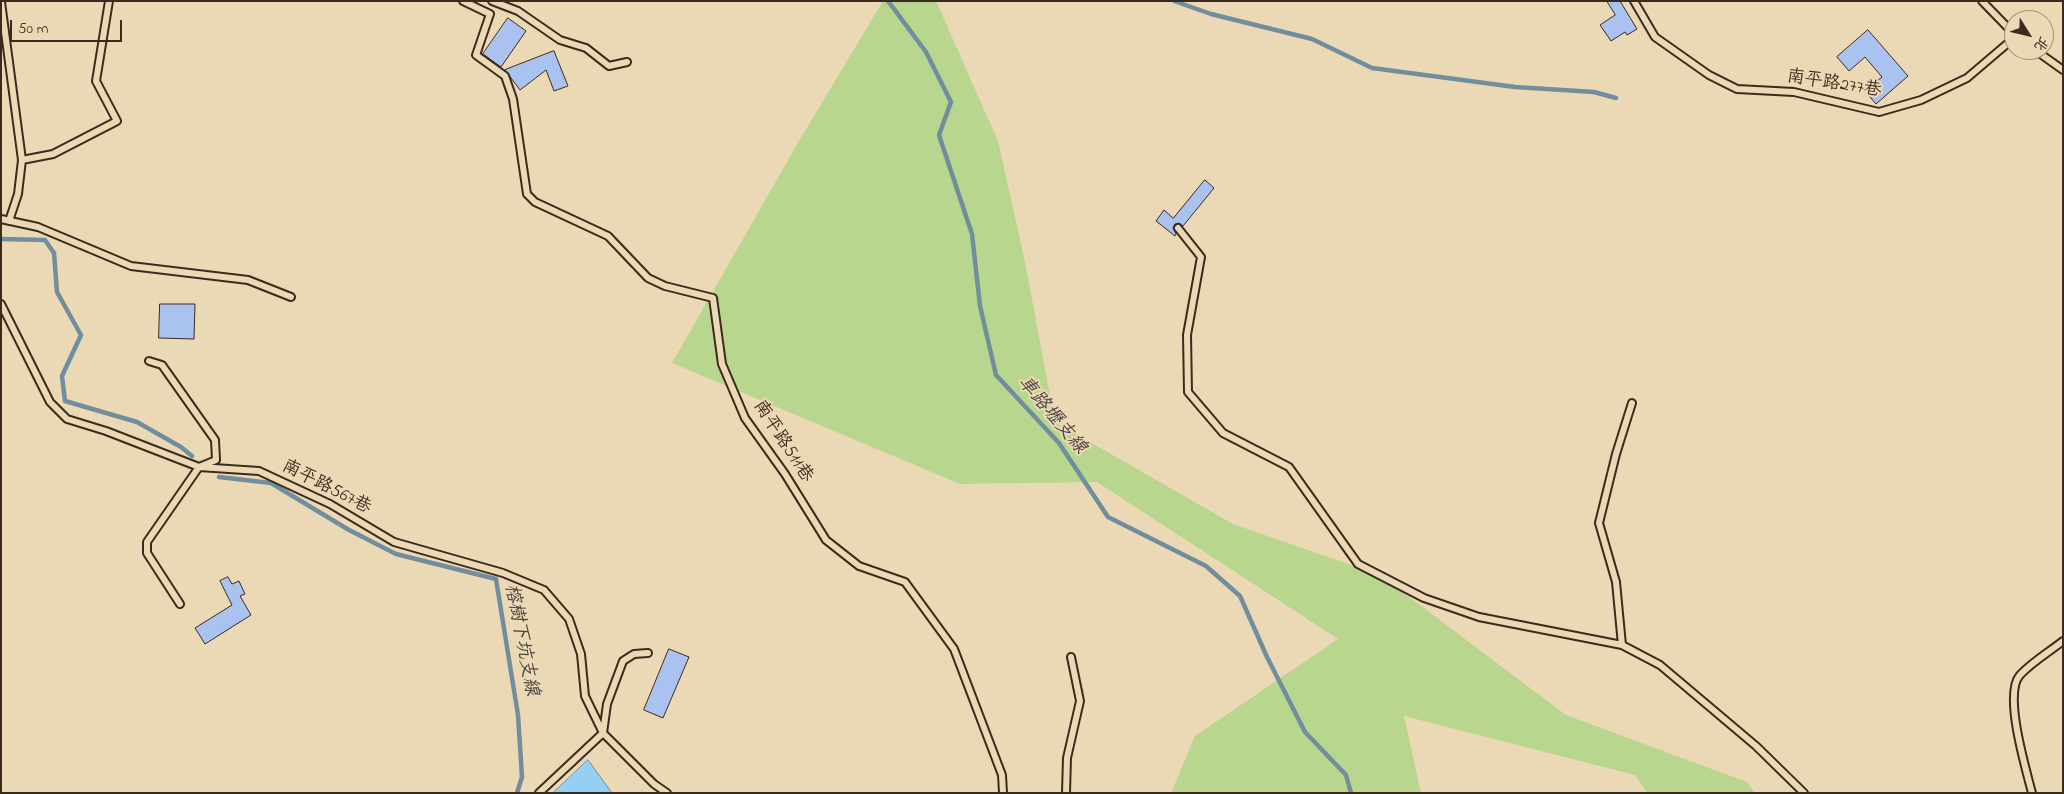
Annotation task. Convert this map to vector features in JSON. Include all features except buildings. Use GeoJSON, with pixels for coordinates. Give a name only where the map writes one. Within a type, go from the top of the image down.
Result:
{"type":"FeatureCollection","features":[{"type":"Feature","properties":{"kind":"lane"},"geometry":{"type":"LineString","coordinates":[[22,160],[53,154],[117,121],[96,82],[109,1]]}},
{"type":"Feature","properties":{"kind":"lane","name":"南平路511巷"},"geometry":{"type":"LineString","coordinates":[[463,1],[490,14],[476,55],[505,76],[513,99],[527,194],[535,202],[608,236],[648,278],[665,286],[713,298],[722,364],[745,418],[785,474],[826,540],[859,566],[905,582],[954,649],[1002,775],[1003,793]]}},
{"type":"Feature","properties":{"kind":"lane"},"geometry":{"type":"LineString","coordinates":[[492,1],[518,11],[560,40],[586,48],[609,66],[627,62]]}},
{"type":"Feature","properties":{"kind":"lane","name":"南平路277巷"},"geometry":{"type":"LineString","coordinates":[[1634,1],[1655,36],[1709,75],[1737,89],[1794,92],[1879,112],[1921,100],[1967,78],[2004,47]]}},
{"type":"Feature","properties":{"kind":"lane"},"geometry":{"type":"LineString","coordinates":[[1982,1],[2004,24]]}},
{"type":"Feature","properties":{"kind":"lane"},"geometry":{"type":"LineString","coordinates":[[1,2],[22,160],[18,194],[9,221]]}},
{"type":"Feature","properties":{"kind":"lane"},"geometry":{"type":"LineString","coordinates":[[2049,60],[2063,70]]}},
{"type":"Feature","properties":{"kind":"lane"},"geometry":{"type":"LineString","coordinates":[[1,219],[38,227],[131,266],[248,280],[291,297]]}},
{"type":"Feature","properties":{"kind":"lane"},"geometry":{"type":"LineString","coordinates":[[1178,228],[1201,258],[1187,335],[1188,392],[1223,433],[1289,467],[1358,564],[1424,598],[1479,617],[1622,646],[1660,665],[1756,746],[1804,793]]}},
{"type":"Feature","properties":{"kind":"lane","name":"南平路567巷"},"geometry":{"type":"LineString","coordinates":[[1,304],[50,402],[67,418],[199,467],[259,471],[330,504],[394,542],[503,573],[544,590],[569,619],[581,654],[585,696],[602,733],[654,784],[667,793]]}},
{"type":"Feature","properties":{"kind":"lane"},"geometry":{"type":"LineString","coordinates":[[149,361],[162,365],[215,440],[216,460],[199,467],[147,542],[147,553],[180,604]]}},
{"type":"Feature","properties":{"kind":"lane"},"geometry":{"type":"LineString","coordinates":[[1622,646],[1616,582],[1599,524],[1616,454],[1632,403]]}},
{"type":"Feature","properties":{"kind":"lane"},"geometry":{"type":"LineString","coordinates":[[2032,793],[2014,716],[2015,692],[2019,676],[2063,641]]}},
{"type":"Feature","properties":{"kind":"lane"},"geometry":{"type":"LineString","coordinates":[[539,793],[602,733],[606,704],[623,661],[634,654],[648,653]]}},
{"type":"Feature","properties":{"kind":"lane"},"geometry":{"type":"LineString","coordinates":[[1066,793],[1067,758],[1080,702],[1071,657]]}},
{"type":"Feature","properties":{"kind":"green space"},"geometry":{"type":"Polygon","coordinates":[[[883,1],[936,1],[998,141],[1025,262],[1055,422],[1233,524],[1380,575],[1566,715],[1747,782],[1755,793],[1647,793],[1635,775],[1404,716],[1421,793],[1171,793],[1195,736],[1338,639],[1097,482],[960,484],[672,363],[799,141],[883,1]]]}},
{"type":"Feature","properties":{"kind":"water"},"geometry":{"type":"Polygon","coordinates":[[[588,760],[612,793],[553,793],[588,760]]]}},
{"type":"Feature","properties":{"kind":"waterway","name":"車路壢支線"},"geometry":{"type":"LineString","coordinates":[[888,1],[926,52],[951,102],[939,135],[972,234],[980,306],[996,375],[1059,443],[1108,517],[1206,566],[1240,596],[1267,657],[1305,732],[1346,775],[1351,793]]}},
{"type":"Feature","properties":{"kind":"waterway"},"geometry":{"type":"LineString","coordinates":[[1174,1],[1211,14],[1312,39],[1372,68],[1515,87],[1594,92],[1616,98]]}},
{"type":"Feature","properties":{"kind":"waterway","name":"榕樹下坑支線"},"geometry":{"type":"LineString","coordinates":[[1,239],[45,240],[54,253],[57,292],[81,335],[62,376],[65,401],[137,422],[181,447],[192,456]]}},
{"type":"Feature","properties":{"kind":"waterway","name":"榕樹下坑支線"},"geometry":{"type":"LineString","coordinates":[[219,477],[271,483],[349,530],[396,554],[496,579],[518,715],[522,777],[517,793]]}}]}
